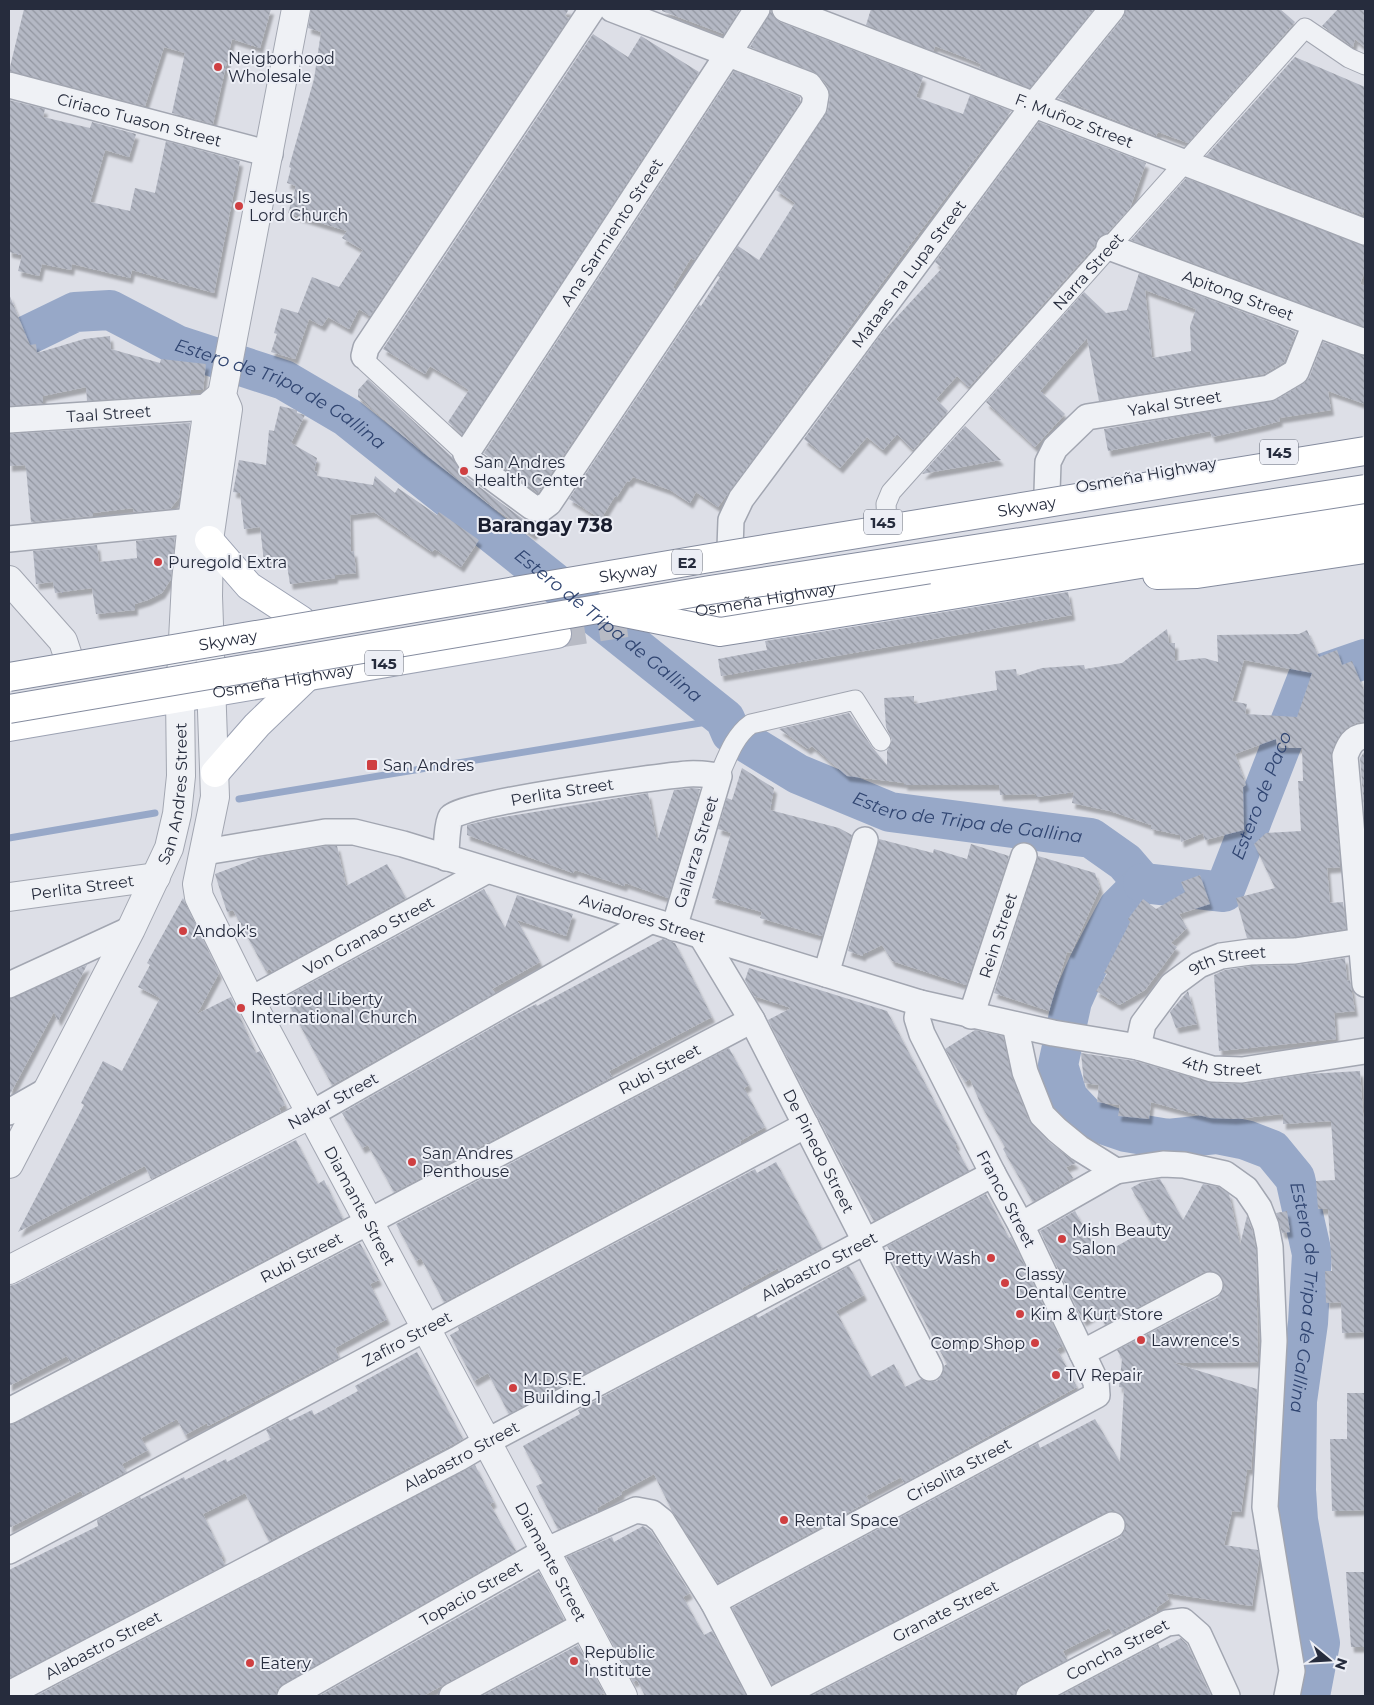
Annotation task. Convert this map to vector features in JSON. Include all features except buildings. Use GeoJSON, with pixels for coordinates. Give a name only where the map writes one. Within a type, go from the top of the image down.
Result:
{"type":"FeatureCollection","features":[{"type":"Feature","properties":{"kind":"main road","name":"Osmeña Highway"},"geometry":{"type":"LineString","coordinates":[[573,574],[887,522],[1047,492],[1365,438]]}},
{"type":"Feature","properties":{"kind":"main road","name":"Skyway"},"geometry":{"type":"LineString","coordinates":[[9,677],[704,559],[1365,451]]}},
{"type":"Feature","properties":{"kind":"main road","name":"Skyway"},"geometry":{"type":"LineString","coordinates":[[9,709],[599,608],[1365,489]]}},
{"type":"Feature","properties":{"kind":"main road","name":"Osmeña Highway"},"geometry":{"type":"LineString","coordinates":[[640,621],[877,581],[1365,505]]}},
{"type":"Feature","properties":{"kind":"main road"},"geometry":{"type":"LineString","coordinates":[[599,608],[720,632],[1365,527]]}},
{"type":"Feature","properties":{"kind":"main road"},"geometry":{"type":"LineString","coordinates":[[200,531],[249,586],[301,620]]}},
{"type":"Feature","properties":{"kind":"main road"},"geometry":{"type":"LineString","coordinates":[[1070,575],[1197,574],[1365,548]]}},
{"type":"Feature","properties":{"kind":"main road"},"geometry":{"type":"LineString","coordinates":[[9,669],[497,585]]}},
{"type":"Feature","properties":{"kind":"main road","name":"Osmeña Highway"},"geometry":{"type":"LineString","coordinates":[[9,727],[210,691],[557,634]]}},
{"type":"Feature","properties":{"kind":"main road"},"geometry":{"type":"LineString","coordinates":[[216,773],[257,725],[308,676]]}},
{"type":"Feature","properties":{"kind":"street","name":"San Andres Street"},"geometry":{"type":"LineString","coordinates":[[9,1164],[131,929],[169,848],[177,814],[181,776],[180,697],[196,637],[200,531],[228,409],[218,395],[231,347],[270,154],[296,9]]}},
{"type":"Feature","properties":{"kind":"street"},"geometry":{"type":"LineString","coordinates":[[592,9],[366,348],[364,356],[366,362],[466,454],[471,462],[532,507],[541,509],[549,503],[814,107],[816,95],[809,85],[612,9]]}},
{"type":"Feature","properties":{"kind":"street","name":"Ana Sarmiento Street"},"geometry":{"type":"LineString","coordinates":[[466,454],[757,9]]}},
{"type":"Feature","properties":{"kind":"street","name":"F. Muñoz Street"},"geometry":{"type":"LineString","coordinates":[[785,9],[1365,232]]}},
{"type":"Feature","properties":{"kind":"street","name":"Mataas na Lupa Street"},"geometry":{"type":"LineString","coordinates":[[730,548],[731,520],[741,499],[1034,105],[1112,9]]}},
{"type":"Feature","properties":{"kind":"street","name":"Narra Street"},"geometry":{"type":"LineString","coordinates":[[887,522],[886,504],[891,492],[1305,28],[1349,58],[1365,65]]}},
{"type":"Feature","properties":{"kind":"street","name":"Ciriaco Tuason Street"},"geometry":{"type":"LineString","coordinates":[[9,85],[270,154]]}},
{"type":"Feature","properties":{"kind":"street","name":"Apitong Street"},"geometry":{"type":"LineString","coordinates":[[1109,248],[1365,342]]}},
{"type":"Feature","properties":{"kind":"street","name":"Yakal Street"},"geometry":{"type":"LineString","coordinates":[[1047,492],[1048,462],[1054,448],[1087,417],[1269,388],[1296,372],[1315,324]]}},
{"type":"Feature","properties":{"kind":"street","name":"Taal Street"},"geometry":{"type":"LineString","coordinates":[[9,420],[218,395]]}},
{"type":"Feature","properties":{"kind":"street"},"geometry":{"type":"LineString","coordinates":[[9,539],[200,531]]}},
{"type":"Feature","properties":{"kind":"street"},"geometry":{"type":"LineString","coordinates":[[9,580],[63,641],[69,659]]}},
{"type":"Feature","properties":{"kind":"street","name":"San Andres Street"},"geometry":{"type":"LineString","coordinates":[[196,637],[210,691]]}},
{"type":"Feature","properties":{"kind":"street","name":"Diamante Street"},"geometry":{"type":"LineString","coordinates":[[210,691],[216,773],[215,797],[197,884],[199,897],[250,1000],[622,1696]]}},
{"type":"Feature","properties":{"kind":"street"},"geometry":{"type":"LineString","coordinates":[[719,776],[731,748],[743,729],[751,724],[855,700],[881,740]]}},
{"type":"Feature","properties":{"kind":"street"},"geometry":{"type":"LineString","coordinates":[[1365,736],[1359,736],[1349,744],[1345,756],[1365,984]]}},
{"type":"Feature","properties":{"kind":"street","name":"Perlita Street"},"geometry":{"type":"LineString","coordinates":[[446,858],[450,820],[456,813],[501,802],[592,786],[688,774],[719,776]]}},
{"type":"Feature","properties":{"kind":"street","name":"Gallarza Street"},"geometry":{"type":"LineString","coordinates":[[662,924],[719,776]]}},
{"type":"Feature","properties":{"kind":"street","name":"Aviadores Street"},"geometry":{"type":"LineString","coordinates":[[205,852],[325,832],[354,832],[403,844],[920,1003],[971,1016],[1079,1038]]}},
{"type":"Feature","properties":{"kind":"street"},"geometry":{"type":"LineString","coordinates":[[826,974],[865,840]]}},
{"type":"Feature","properties":{"kind":"street","name":"Rein Street"},"geometry":{"type":"LineString","coordinates":[[971,1016],[1024,856]]}},
{"type":"Feature","properties":{"kind":"street","name":"Von Granao Street"},"geometry":{"type":"LineString","coordinates":[[250,1000],[486,871]]}},
{"type":"Feature","properties":{"kind":"street","name":"Perlita Street"},"geometry":{"type":"LineString","coordinates":[[9,897],[156,877]]}},
{"type":"Feature","properties":{"kind":"street","name":"Nakar Street"},"geometry":{"type":"LineString","coordinates":[[9,1270],[311,1114],[662,924]]}},
{"type":"Feature","properties":{"kind":"street"},"geometry":{"type":"LineString","coordinates":[[9,986],[131,929]]}},
{"type":"Feature","properties":{"kind":"street","name":"De Pinedo Street"},"geometry":{"type":"LineString","coordinates":[[702,936],[752,1020],[930,1368]]}},
{"type":"Feature","properties":{"kind":"street","name":"9th Street"},"geometry":{"type":"LineString","coordinates":[[1138,1047],[1143,1024],[1148,1016],[1172,985],[1199,965],[1231,955],[1295,951],[1361,941]]}},
{"type":"Feature","properties":{"kind":"street","name":"Franco Street"},"geometry":{"type":"LineString","coordinates":[[920,1003],[918,1018],[922,1034],[992,1174],[1021,1225],[1096,1382],[1097,1395]]}},
{"type":"Feature","properties":{"kind":"street","name":"Rubi Street"},"geometry":{"type":"LineString","coordinates":[[9,1411],[752,1020]]}},
{"type":"Feature","properties":{"kind":"street"},"geometry":{"type":"LineString","coordinates":[[1015,1025],[1025,1072],[1042,1115],[1056,1130],[1079,1148],[1116,1171]]}},
{"type":"Feature","properties":{"kind":"street","name":"4th Street"},"geometry":{"type":"LineString","coordinates":[[1079,1038],[1138,1047],[1212,1069],[1242,1070],[1365,1051]]}},
{"type":"Feature","properties":{"kind":"street"},"geometry":{"type":"LineString","coordinates":[[9,1112],[46,1091]]}},
{"type":"Feature","properties":{"kind":"street","name":"Zafiro Street"},"geometry":{"type":"LineString","coordinates":[[9,1551],[427,1330],[806,1125]]}},
{"type":"Feature","properties":{"kind":"street"},"geometry":{"type":"LineString","coordinates":[[1021,1225],[1116,1171],[1163,1164],[1184,1165],[1225,1174],[1246,1190],[1259,1208],[1266,1226],[1272,1264],[1274,1341],[1265,1507],[1292,1671],[1287,1696]]}},
{"type":"Feature","properties":{"kind":"street","name":"Alabastro Street"},"geometry":{"type":"LineString","coordinates":[[9,1694],[459,1458],[992,1174]]}},
{"type":"Feature","properties":{"kind":"street"},"geometry":{"type":"LineString","coordinates":[[1082,1353],[1210,1285]]}},
{"type":"Feature","properties":{"kind":"street","name":"Crisolita Street"},"geometry":{"type":"LineString","coordinates":[[713,1602],[1097,1395]]}},
{"type":"Feature","properties":{"kind":"street","name":"Topacio Street"},"geometry":{"type":"LineString","coordinates":[[290,1696],[545,1551],[636,1510],[652,1513],[662,1520],[713,1602],[762,1696]]}},
{"type":"Feature","properties":{"kind":"street","name":"Granate Street"},"geometry":{"type":"LineString","coordinates":[[780,1696],[1112,1525]]}},
{"type":"Feature","properties":{"kind":"street","name":"Concha Street"},"geometry":{"type":"LineString","coordinates":[[1029,1696],[1167,1623],[1184,1621],[1199,1635],[1227,1696]]}},
{"type":"Feature","properties":{"kind":"street"},"geometry":{"type":"LineString","coordinates":[[452,1696],[584,1625]]}},
{"type":"Feature","properties":{"kind":"waterway","name":"Estero de Tripa de Gallina"},"geometry":{"type":"LineString","coordinates":[[9,344],[75,312],[110,310],[177,345],[284,380],[347,417],[725,719],[731,733],[798,774],[890,812],[1091,838],[1125,862],[1143,883]]}},
{"type":"Feature","properties":{"kind":"waterway","name":"Estero de Paco"},"geometry":{"type":"LineString","coordinates":[[1143,883],[1224,892],[1307,679],[1365,659]]}},
{"type":"Feature","properties":{"kind":"waterway"},"geometry":{"type":"LineString","coordinates":[[239,799],[725,719]]}},
{"type":"Feature","properties":{"kind":"waterway"},"geometry":{"type":"LineString","coordinates":[[9,838],[155,813]]}},
{"type":"Feature","properties":{"kind":"waterway","name":"Estero de Tripa de Gallina"},"geometry":{"type":"LineString","coordinates":[[1143,883],[1118,908],[1089,963],[1072,1001],[1058,1065],[1068,1098],[1088,1119],[1126,1132],[1168,1139],[1216,1134],[1246,1140],[1272,1150],[1295,1178],[1312,1254],[1308,1323],[1297,1401],[1296,1490],[1298,1520],[1320,1643],[1310,1696]]}},
{"type":"Feature","properties":{"kind":"tunnel"},"geometry":{"type":"LineString","coordinates":[[557,634],[640,621]]}},
{"type":"Feature","properties":{"kind":"place","name":"Neigborhood Wholesale"},"geometry":{"type":"Point","coordinates":[218,67]}},
{"type":"Feature","properties":{"kind":"place","name":"Jesus Is Lord Church"},"geometry":{"type":"Point","coordinates":[239,206]}},
{"type":"Feature","properties":{"kind":"place","name":"San Andres Health Center"},"geometry":{"type":"Point","coordinates":[464,471]}},
{"type":"Feature","properties":{"kind":"place","name":"Puregold Extra"},"geometry":{"type":"Point","coordinates":[158,562]}},
{"type":"Feature","properties":{"kind":"place","name":"San Andres"},"geometry":{"type":"Point","coordinates":[372,765]}},
{"type":"Feature","properties":{"kind":"place","name":"Andok's"},"geometry":{"type":"Point","coordinates":[183,931]}},
{"type":"Feature","properties":{"kind":"place","name":"Restored Liberty International Church"},"geometry":{"type":"Point","coordinates":[241,1008]}},
{"type":"Feature","properties":{"kind":"place","name":"San Andres Penthouse"},"geometry":{"type":"Point","coordinates":[412,1162]}},
{"type":"Feature","properties":{"kind":"place","name":"Mish Beauty Salon"},"geometry":{"type":"Point","coordinates":[1062,1239]}},
{"type":"Feature","properties":{"kind":"place","name":"Pretty Wash"},"geometry":{"type":"Point","coordinates":[991,1258]}},
{"type":"Feature","properties":{"kind":"place","name":"Classy Dental Centre"},"geometry":{"type":"Point","coordinates":[1005,1283]}},
{"type":"Feature","properties":{"kind":"place","name":"Kim & Kurt Store"},"geometry":{"type":"Point","coordinates":[1020,1314]}},
{"type":"Feature","properties":{"kind":"place","name":"Lawrence's"},"geometry":{"type":"Point","coordinates":[1141,1340]}},
{"type":"Feature","properties":{"kind":"place","name":"Comp Shop"},"geometry":{"type":"Point","coordinates":[1035,1343]}},
{"type":"Feature","properties":{"kind":"place","name":"TV Repair"},"geometry":{"type":"Point","coordinates":[1056,1375]}},
{"type":"Feature","properties":{"kind":"place","name":"M.D.S.E. Building 1"},"geometry":{"type":"Point","coordinates":[513,1388]}},
{"type":"Feature","properties":{"kind":"place","name":"Rental Space"},"geometry":{"type":"Point","coordinates":[784,1520]}},
{"type":"Feature","properties":{"kind":"place","name":"Republic Institute"},"geometry":{"type":"Point","coordinates":[574,1661]}},
{"type":"Feature","properties":{"kind":"place","name":"Eatery"},"geometry":{"type":"Point","coordinates":[250,1663]}},
{"type":"Feature","properties":{"kind":"district","name":"Barangay 738"},"geometry":{"type":"Point","coordinates":[545,525]}}]}
